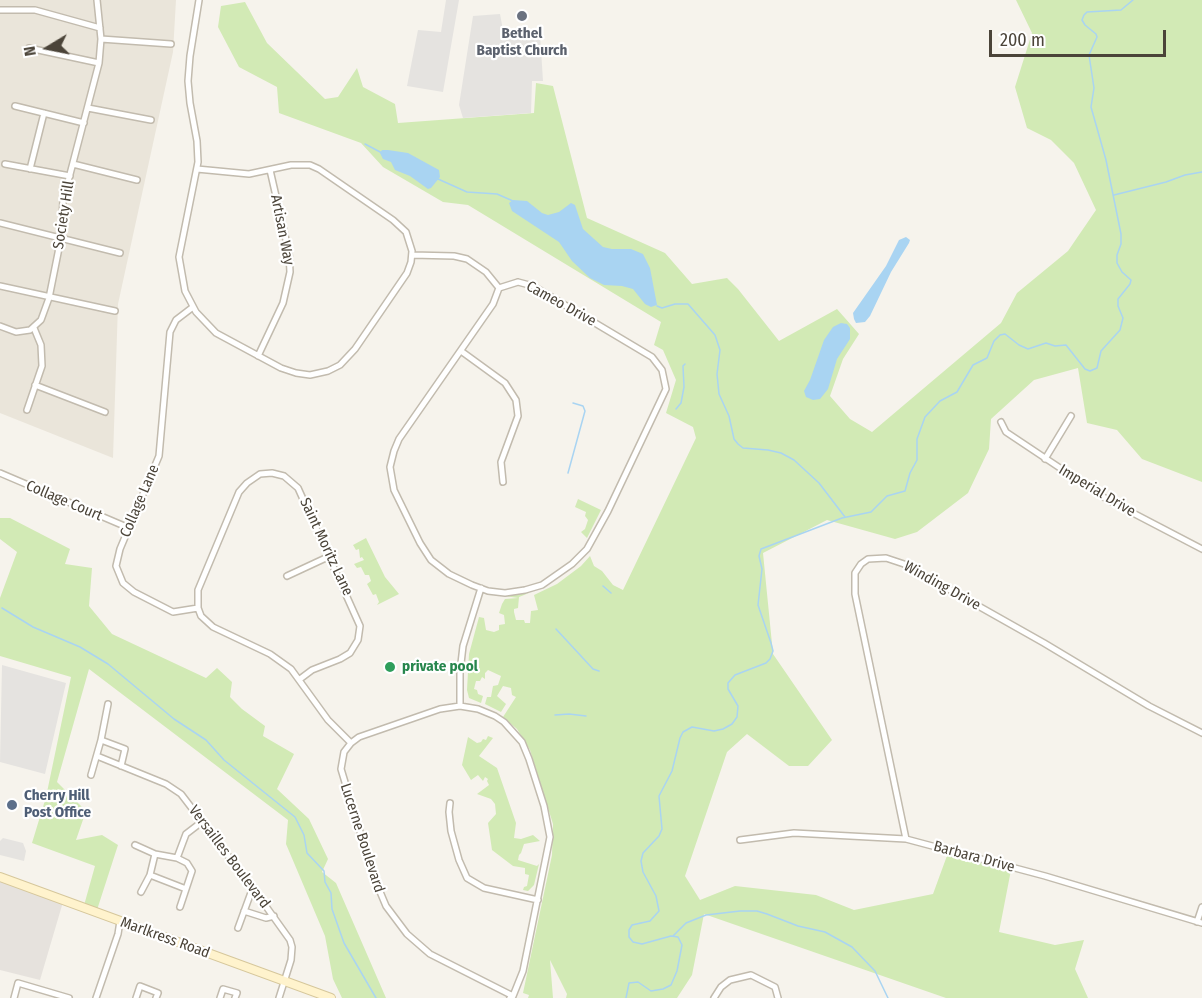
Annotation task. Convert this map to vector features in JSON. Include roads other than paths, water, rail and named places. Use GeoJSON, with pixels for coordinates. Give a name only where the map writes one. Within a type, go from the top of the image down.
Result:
{"type":"FeatureCollection","features":[{"type":"Feature","properties":{"kind":"street","name":"Society Hill"},"geometry":{"type":"LineString","coordinates":[[34,328],[41,321],[49,298],[61,238],[63,201],[99,63],[101,39],[97,0]]}},
{"type":"Feature","properties":{"kind":"street"},"geometry":{"type":"LineString","coordinates":[[197,169],[245,174],[298,164],[319,168],[400,226],[408,236],[412,255],[410,267],[356,349],[340,365],[321,373],[302,374],[286,370],[258,356],[216,333],[193,307],[182,280],[179,261],[180,245],[197,169],[197,141],[190,107],[188,81],[199,0]]}},
{"type":"Feature","properties":{"kind":"street"},"geometry":{"type":"LineString","coordinates":[[0,10],[35,10],[100,28]]}},
{"type":"Feature","properties":{"kind":"street"},"geometry":{"type":"LineString","coordinates":[[101,39],[171,44]]}},
{"type":"Feature","properties":{"kind":"street"},"geometry":{"type":"LineString","coordinates":[[30,48],[99,63]]}},
{"type":"Feature","properties":{"kind":"street"},"geometry":{"type":"LineString","coordinates":[[15,106],[84,123]]}},
{"type":"Feature","properties":{"kind":"street"},"geometry":{"type":"LineString","coordinates":[[88,108],[151,120]]}},
{"type":"Feature","properties":{"kind":"street"},"geometry":{"type":"LineString","coordinates":[[30,169],[44,113]]}},
{"type":"Feature","properties":{"kind":"street"},"geometry":{"type":"LineString","coordinates":[[5,164],[70,176]]}},
{"type":"Feature","properties":{"kind":"street"},"geometry":{"type":"LineString","coordinates":[[73,165],[137,180]]}},
{"type":"Feature","properties":{"kind":"street","name":"Artisan Way"},"geometry":{"type":"LineString","coordinates":[[258,356],[284,303],[290,272],[289,253],[270,170]]}},
{"type":"Feature","properties":{"kind":"street"},"geometry":{"type":"LineString","coordinates":[[0,223],[120,253]]}},
{"type":"Feature","properties":{"kind":"street"},"geometry":{"type":"LineString","coordinates":[[412,255],[454,256],[470,260],[486,272],[499,288]]}},
{"type":"Feature","properties":{"kind":"street","name":"Cameo Drive"},"geometry":{"type":"LineString","coordinates":[[516,282],[530,284],[646,354],[661,367],[666,389],[608,511],[585,552],[552,579],[534,588],[505,593],[481,588],[445,572],[427,555],[401,504],[391,476],[391,458],[397,443],[493,304],[499,288],[516,282]]}},
{"type":"Feature","properties":{"kind":"street"},"geometry":{"type":"LineString","coordinates":[[0,286],[115,311]]}},
{"type":"Feature","properties":{"kind":"street","name":"Collage Lane"},"geometry":{"type":"LineString","coordinates":[[193,307],[176,321],[170,332],[159,456],[116,562],[119,576],[125,586],[170,611],[178,612],[198,608]]}},
{"type":"Feature","properties":{"kind":"street"},"geometry":{"type":"LineString","coordinates":[[0,327],[16,332],[34,328],[41,345],[42,366],[27,410]]}},
{"type":"Feature","properties":{"kind":"street"},"geometry":{"type":"LineString","coordinates":[[460,351],[505,383],[516,400],[516,420],[502,459],[503,482]]}},
{"type":"Feature","properties":{"kind":"street"},"geometry":{"type":"LineString","coordinates":[[35,385],[105,412]]}},
{"type":"Feature","properties":{"kind":"street"},"geometry":{"type":"LineString","coordinates":[[1045,459],[1071,416]]}},
{"type":"Feature","properties":{"kind":"street","name":"Imperial Drive"},"geometry":{"type":"LineString","coordinates":[[1001,422],[1006,432],[1108,500],[1202,549]]}},
{"type":"Feature","properties":{"kind":"street","name":"Collage Court"},"geometry":{"type":"LineString","coordinates":[[0,473],[129,528]]}},
{"type":"Feature","properties":{"kind":"street","name":"Saint Moritz Lane"},"geometry":{"type":"LineString","coordinates":[[198,608],[196,598],[198,589],[239,492],[257,476],[268,473],[284,476],[295,484],[301,493],[359,621],[360,636],[355,647],[347,655],[312,670],[300,679]]}},
{"type":"Feature","properties":{"kind":"street"},"geometry":{"type":"LineString","coordinates":[[287,576],[330,556]]}},
{"type":"Feature","properties":{"kind":"street","name":"Winding Drive"},"geometry":{"type":"LineString","coordinates":[[906,839],[855,594],[855,573],[868,559],[886,558],[904,564],[1044,643],[1149,706],[1202,733]]}},
{"type":"Feature","properties":{"kind":"street"},"geometry":{"type":"LineString","coordinates":[[460,706],[460,672],[464,646],[481,588]]}},
{"type":"Feature","properties":{"kind":"street"},"geometry":{"type":"LineString","coordinates":[[198,608],[201,616],[213,627],[275,657],[291,669],[328,720],[351,743]]}},
{"type":"Feature","properties":{"kind":"street"},"geometry":{"type":"LineString","coordinates":[[91,775],[108,704]]}},
{"type":"Feature","properties":{"kind":"street","name":"Lucerne Boulevard"},"geometry":{"type":"LineString","coordinates":[[460,706],[484,711],[500,719],[516,734],[527,754],[550,831],[549,848],[523,971],[512,997],[430,954],[408,935],[390,912],[376,883],[342,776],[341,760],[351,743],[364,735],[415,716],[440,708],[460,706]]}},
{"type":"Feature","properties":{"kind":"street"},"geometry":{"type":"LineString","coordinates":[[101,740],[125,749],[121,766]]}},
{"type":"Feature","properties":{"kind":"street","name":"Versailles Boulevard"},"geometry":{"type":"LineString","coordinates":[[97,756],[173,788],[181,794],[253,887],[290,940],[292,947],[285,982],[279,998]]}},
{"type":"Feature","properties":{"kind":"street"},"geometry":{"type":"LineString","coordinates":[[450,803],[452,831],[459,860],[467,878],[484,888],[537,900]]}},
{"type":"Feature","properties":{"kind":"street"},"geometry":{"type":"LineString","coordinates":[[177,858],[186,834],[203,821]]}},
{"type":"Feature","properties":{"kind":"street","name":"Barbara Drive"},"geometry":{"type":"LineString","coordinates":[[740,840],[794,833],[906,839],[1045,876],[1200,922]]}},
{"type":"Feature","properties":{"kind":"street"},"geometry":{"type":"LineString","coordinates":[[135,845],[155,854],[177,858],[187,863],[192,871],[180,907]]}},
{"type":"Feature","properties":{"kind":"street"},"geometry":{"type":"LineString","coordinates":[[141,892],[150,875],[155,854]]}},
{"type":"Feature","properties":{"kind":"street"},"geometry":{"type":"LineString","coordinates":[[150,875],[186,889]]}},
{"type":"Feature","properties":{"kind":"street","name":"Marlkress Road"},"geometry":{"type":"LineString","coordinates":[[0,878],[331,998]]}},
{"type":"Feature","properties":{"kind":"street"},"geometry":{"type":"LineString","coordinates":[[238,928],[253,887]]}},
{"type":"Feature","properties":{"kind":"street"},"geometry":{"type":"LineString","coordinates":[[1200,922],[1202,907]]}},
{"type":"Feature","properties":{"kind":"street"},"geometry":{"type":"LineString","coordinates":[[244,911],[266,918],[274,916]]}},
{"type":"Feature","properties":{"kind":"street"},"geometry":{"type":"LineString","coordinates":[[96,998],[118,934],[120,921]]}},
{"type":"Feature","properties":{"kind":"street"},"geometry":{"type":"LineString","coordinates":[[714,998],[721,987],[730,980],[751,975],[775,987],[778,998]]}},
{"type":"Feature","properties":{"kind":"street"},"geometry":{"type":"LineString","coordinates":[[14,998],[18,983],[69,998]]}},
{"type":"Feature","properties":{"kind":"street"},"geometry":{"type":"LineString","coordinates":[[136,998],[140,986],[158,993],[156,998]]}},
{"type":"Feature","properties":{"kind":"street"},"geometry":{"type":"LineString","coordinates":[[220,998],[223,989],[237,993],[235,998]]}},
{"type":"Feature","properties":{"kind":"water"},"geometry":{"type":"Polygon","coordinates":[[[382,150],[408,153],[439,170],[440,177],[428,189],[410,176],[395,170],[391,162],[383,159],[380,153],[382,150]]]}},
{"type":"Feature","properties":{"kind":"water"},"geometry":{"type":"Polygon","coordinates":[[[513,200],[527,201],[548,215],[559,212],[571,203],[575,205],[583,229],[603,247],[631,249],[643,254],[650,268],[657,305],[651,307],[645,304],[633,289],[604,285],[590,278],[572,261],[559,242],[512,211],[509,203],[513,200]]]}},
{"type":"Feature","properties":{"kind":"water"},"geometry":{"type":"Polygon","coordinates":[[[906,237],[910,240],[909,243],[891,272],[870,316],[865,322],[856,323],[853,313],[886,266],[899,240],[906,237]]]}},
{"type":"Feature","properties":{"kind":"water"},"geometry":{"type":"Polygon","coordinates":[[[841,323],[847,324],[850,328],[850,339],[837,359],[828,389],[820,399],[813,400],[806,397],[804,391],[824,340],[833,327],[841,323]]]}},
{"type":"Feature","properties":{"kind":"waterway"},"geometry":{"type":"LineString","coordinates":[[626,998],[629,983],[638,982],[651,991],[663,989],[671,985],[677,971],[682,945],[678,937],[671,936],[642,944],[633,942],[629,937],[632,925],[650,921],[659,911],[656,896],[643,872],[641,861],[643,853],[659,836],[662,829],[659,796],[672,771],[683,732],[692,727],[714,731],[732,724],[737,717],[738,706],[728,689],[728,683],[735,675],[766,663],[770,659],[773,651],[758,605],[762,569],[759,556],[761,549],[842,518],[871,512],[887,496],[905,491],[910,473],[917,460],[917,439],[925,417],[940,401],[957,392],[973,365],[987,358],[994,341],[1000,335],[1005,334],[1028,349],[1046,343],[1055,346],[1066,345],[1085,369],[1090,371],[1097,368],[1101,351],[1120,330],[1123,318],[1118,299],[1131,280],[1122,272],[1117,263],[1121,234],[1106,160],[1091,107],[1094,88],[1089,55],[1097,37],[1082,20],[1087,12],[1121,10],[1133,0]]}},
{"type":"Feature","properties":{"kind":"waterway"},"geometry":{"type":"LineString","coordinates":[[365,144],[382,153]]}},
{"type":"Feature","properties":{"kind":"waterway"},"geometry":{"type":"LineString","coordinates":[[1114,195],[1202,172]]}},
{"type":"Feature","properties":{"kind":"waterway"},"geometry":{"type":"LineString","coordinates":[[438,179],[467,192],[497,194],[513,201]]}},
{"type":"Feature","properties":{"kind":"waterway"},"geometry":{"type":"LineString","coordinates":[[657,306],[662,308],[675,304],[688,304],[715,335],[720,350],[717,374],[719,394],[729,416],[734,439],[738,444],[743,448],[781,453],[794,460],[819,483],[845,517]]}},
{"type":"Feature","properties":{"kind":"waterway"},"geometry":{"type":"LineString","coordinates":[[676,409],[681,403],[685,364]]}},
{"type":"Feature","properties":{"kind":"waterway"},"geometry":{"type":"LineString","coordinates":[[568,473],[585,411],[583,406],[573,403]]}},
{"type":"Feature","properties":{"kind":"waterway"},"geometry":{"type":"LineString","coordinates":[[603,586],[611,593]]}},
{"type":"Feature","properties":{"kind":"waterway"},"geometry":{"type":"LineString","coordinates":[[2,608],[33,627],[80,647],[108,664],[174,719],[206,740],[224,760],[295,817],[304,835],[307,853],[324,871],[325,882],[331,893],[332,909],[344,943],[376,998]]}},
{"type":"Feature","properties":{"kind":"waterway"},"geometry":{"type":"LineString","coordinates":[[556,629],[593,669],[599,671]]}},
{"type":"Feature","properties":{"kind":"waterway"},"geometry":{"type":"LineString","coordinates":[[555,715],[586,716]]}},
{"type":"Feature","properties":{"kind":"waterway"},"geometry":{"type":"LineString","coordinates":[[673,936],[686,923],[706,915],[757,911],[798,926],[825,932],[852,947],[875,971],[888,998]]}},
{"type":"Feature","properties":{"kind":"place","name":"Bethel Baptist Church"},"geometry":{"type":"Point","coordinates":[522,16]}},
{"type":"Feature","properties":{"kind":"place","name":"private pool"},"geometry":{"type":"Point","coordinates":[390,667]}},
{"type":"Feature","properties":{"kind":"place","name":"Cherry Hill Post Office"},"geometry":{"type":"Point","coordinates":[12,805]}}]}
